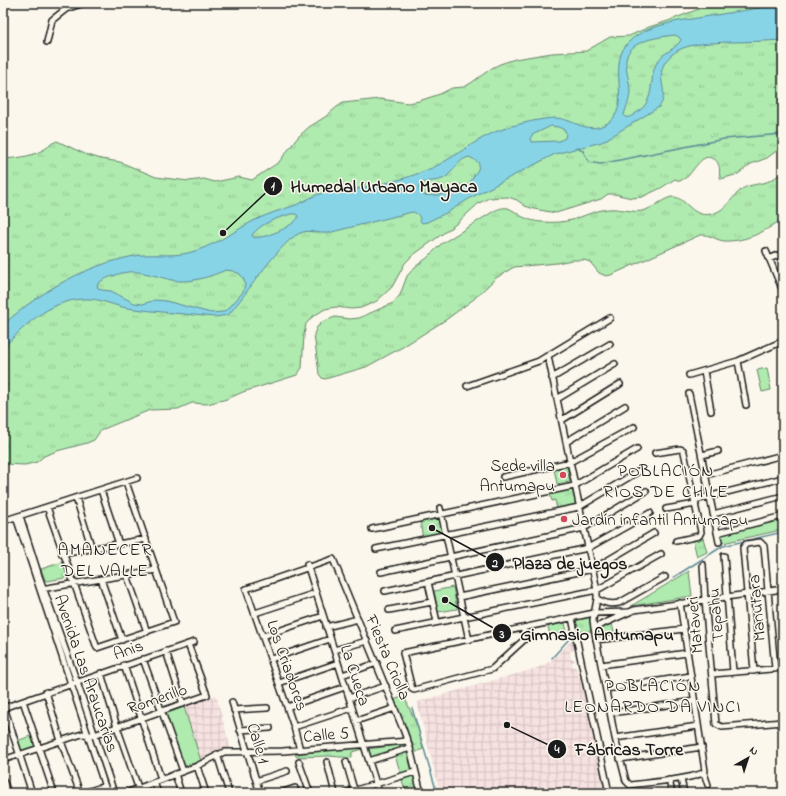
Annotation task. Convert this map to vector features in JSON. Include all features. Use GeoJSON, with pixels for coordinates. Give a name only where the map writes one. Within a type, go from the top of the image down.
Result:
{"type":"FeatureCollection","features":[{"type":"Feature","properties":{"kind":"street"},"geometry":{"type":"LineString","coordinates":[[47,42],[52,20],[66,9],[84,3]]}},
{"type":"Feature","properties":{"kind":"street"},"geometry":{"type":"LineString","coordinates":[[766,251],[783,291]]}},
{"type":"Feature","properties":{"kind":"street"},"geometry":{"type":"LineString","coordinates":[[769,259],[783,253]]}},
{"type":"Feature","properties":{"kind":"street"},"geometry":{"type":"LineString","coordinates":[[467,386],[539,362],[610,318]]}},
{"type":"Feature","properties":{"kind":"street"},"geometry":{"type":"LineString","coordinates":[[689,375],[738,361],[783,341]]}},
{"type":"Feature","properties":{"kind":"street"},"geometry":{"type":"LineString","coordinates":[[552,378],[610,344]]}},
{"type":"Feature","properties":{"kind":"street"},"geometry":{"type":"LineString","coordinates":[[548,356],[597,590],[593,620],[594,628],[615,738],[626,781],[629,784],[681,779],[704,773]]}},
{"type":"Feature","properties":{"kind":"street"},"geometry":{"type":"LineString","coordinates":[[738,361],[746,405]]}},
{"type":"Feature","properties":{"kind":"street"},"geometry":{"type":"LineString","coordinates":[[557,399],[615,364]]}},
{"type":"Feature","properties":{"kind":"street"},"geometry":{"type":"LineString","coordinates":[[704,371],[711,411]]}},
{"type":"Feature","properties":{"kind":"street"},"geometry":{"type":"LineString","coordinates":[[562,420],[620,384]]}},
{"type":"Feature","properties":{"kind":"street"},"geometry":{"type":"LineString","coordinates":[[689,394],[719,542]]}},
{"type":"Feature","properties":{"kind":"street"},"geometry":{"type":"LineString","coordinates":[[566,442],[625,406]]}},
{"type":"Feature","properties":{"kind":"street"},"geometry":{"type":"LineString","coordinates":[[503,477],[570,462],[634,427]]}},
{"type":"Feature","properties":{"kind":"street"},"geometry":{"type":"LineString","coordinates":[[372,529],[574,486],[637,449]]}},
{"type":"Feature","properties":{"kind":"street"},"geometry":{"type":"LineString","coordinates":[[655,453],[683,450],[701,534],[676,541]]}},
{"type":"Feature","properties":{"kind":"street"},"geometry":{"type":"LineString","coordinates":[[702,455],[718,451]]}},
{"type":"Feature","properties":{"kind":"street"},"geometry":{"type":"LineString","coordinates":[[706,475],[783,455]]}},
{"type":"Feature","properties":{"kind":"street"},"geometry":{"type":"LineString","coordinates":[[376,549],[579,507],[640,470]]}},
{"type":"Feature","properties":{"kind":"street"},"geometry":{"type":"LineString","coordinates":[[3,521],[137,478]]}},
{"type":"Feature","properties":{"kind":"street"},"geometry":{"type":"LineString","coordinates":[[666,509],[783,478]]}},
{"type":"Feature","properties":{"kind":"street"},"geometry":{"type":"LineString","coordinates":[[47,507],[62,554],[97,648],[174,622],[126,482]]}},
{"type":"Feature","properties":{"kind":"street"},"geometry":{"type":"LineString","coordinates":[[101,490],[119,544]]}},
{"type":"Feature","properties":{"kind":"street"},"geometry":{"type":"LineString","coordinates":[[381,572],[584,528],[646,491]]}},
{"type":"Feature","properties":{"kind":"street"},"geometry":{"type":"LineString","coordinates":[[713,514],[783,496]]}},
{"type":"Feature","properties":{"kind":"street"},"geometry":{"type":"LineString","coordinates":[[76,498],[92,549]]}},
{"type":"Feature","properties":{"kind":"street"},"geometry":{"type":"LineString","coordinates":[[440,508],[469,640]]}},
{"type":"Feature","properties":{"kind":"street"},"geometry":{"type":"LineString","coordinates":[[385,591],[588,548],[650,513]]}},
{"type":"Feature","properties":{"kind":"street"},"geometry":{"type":"LineString","coordinates":[[718,533],[783,516]]}},
{"type":"Feature","properties":{"kind":"street","name":"Avenida Las Araucarias"},"geometry":{"type":"LineString","coordinates":[[18,517],[74,682],[107,793]]}},
{"type":"Feature","properties":{"kind":"street"},"geometry":{"type":"LineString","coordinates":[[459,597],[592,569],[654,533]]}},
{"type":"Feature","properties":{"kind":"street"},"geometry":{"type":"LineString","coordinates":[[62,554],[146,539]]}},
{"type":"Feature","properties":{"kind":"street","name":"Manutara"},"geometry":{"type":"LineString","coordinates":[[748,595],[742,551],[743,546],[746,544],[760,542],[763,544],[769,592],[775,669]]}},
{"type":"Feature","properties":{"kind":"street"},"geometry":{"type":"LineString","coordinates":[[395,631],[597,590],[661,554]]}},
{"type":"Feature","properties":{"kind":"street","name":"Tepahu"},"geometry":{"type":"LineString","coordinates":[[724,556],[733,672]]}},
{"type":"Feature","properties":{"kind":"street","name":"Fiesta Criolla"},"geometry":{"type":"LineString","coordinates":[[307,567],[333,560],[377,663],[408,741],[421,793]]}},
{"type":"Feature","properties":{"kind":"street","name":"Mataveri"},"geometry":{"type":"LineString","coordinates":[[703,565],[716,724],[722,727],[783,722]]}},
{"type":"Feature","properties":{"kind":"street","name":"Los Criadores"},"geometry":{"type":"LineString","coordinates":[[300,750],[294,727],[246,589],[307,567]]}},
{"type":"Feature","properties":{"kind":"street","name":"La Cueca"},"geometry":{"type":"LineString","coordinates":[[307,567],[379,793]]}},
{"type":"Feature","properties":{"kind":"street"},"geometry":{"type":"LineString","coordinates":[[42,589],[156,570]]}},
{"type":"Feature","properties":{"kind":"street"},"geometry":{"type":"LineString","coordinates":[[127,575],[147,632]]}},
{"type":"Feature","properties":{"kind":"street"},"geometry":{"type":"LineString","coordinates":[[597,599],[607,604],[619,603],[665,577]]}},
{"type":"Feature","properties":{"kind":"street"},"geometry":{"type":"LineString","coordinates":[[101,579],[122,640]]}},
{"type":"Feature","properties":{"kind":"street"},"geometry":{"type":"LineString","coordinates":[[428,582],[436,622]]}},
{"type":"Feature","properties":{"kind":"street"},"geometry":{"type":"LineString","coordinates":[[523,628],[526,638],[492,669],[414,690],[412,689],[403,653],[523,628],[594,614],[629,612],[680,603],[727,598],[783,589]]}},
{"type":"Feature","properties":{"kind":"street"},"geometry":{"type":"LineString","coordinates":[[255,613],[316,593]]}},
{"type":"Feature","properties":{"kind":"street"},"geometry":{"type":"LineString","coordinates":[[748,595],[754,671]]}},
{"type":"Feature","properties":{"kind":"street"},"geometry":{"type":"LineString","coordinates":[[389,610],[432,602]]}},
{"type":"Feature","properties":{"kind":"street"},"geometry":{"type":"LineString","coordinates":[[680,603],[694,701],[706,769],[704,773],[708,785]]}},
{"type":"Feature","properties":{"kind":"street"},"geometry":{"type":"LineString","coordinates":[[594,628],[629,612]]}},
{"type":"Feature","properties":{"kind":"street"},"geometry":{"type":"LineString","coordinates":[[263,636],[323,616]]}},
{"type":"Feature","properties":{"kind":"street"},"geometry":{"type":"LineString","coordinates":[[572,618],[609,793]]}},
{"type":"Feature","properties":{"kind":"street"},"geometry":{"type":"LineString","coordinates":[[326,627],[358,619]]}},
{"type":"Feature","properties":{"kind":"street"},"geometry":{"type":"LineString","coordinates":[[596,640],[684,629]]}},
{"type":"Feature","properties":{"kind":"street"},"geometry":{"type":"LineString","coordinates":[[271,660],[330,639]]}},
{"type":"Feature","properties":{"kind":"street"},"geometry":{"type":"LineString","coordinates":[[334,650],[367,641]]}},
{"type":"Feature","properties":{"kind":"street","name":"Anis"},"geometry":{"type":"LineString","coordinates":[[4,707],[194,642]]}},
{"type":"Feature","properties":{"kind":"street","name":"Romerillo"},"geometry":{"type":"LineString","coordinates":[[3,760],[82,734],[91,735],[118,727],[207,695],[188,644]]}},
{"type":"Feature","properties":{"kind":"street"},"geometry":{"type":"LineString","coordinates":[[166,651],[183,704]]}},
{"type":"Feature","properties":{"kind":"street"},"geometry":{"type":"LineString","coordinates":[[601,665],[687,653]]}},
{"type":"Feature","properties":{"kind":"street"},"geometry":{"type":"LineString","coordinates":[[143,659],[183,772]]}},
{"type":"Feature","properties":{"kind":"street"},"geometry":{"type":"LineString","coordinates":[[279,683],[338,663]]}},
{"type":"Feature","properties":{"kind":"street"},"geometry":{"type":"LineString","coordinates":[[342,675],[377,663]]}},
{"type":"Feature","properties":{"kind":"street"},"geometry":{"type":"LineString","coordinates":[[124,666],[160,779]]}},
{"type":"Feature","properties":{"kind":"street"},"geometry":{"type":"LineString","coordinates":[[712,674],[783,668]]}},
{"type":"Feature","properties":{"kind":"street"},"geometry":{"type":"LineString","coordinates":[[101,673],[140,793]]}},
{"type":"Feature","properties":{"kind":"street"},"geometry":{"type":"LineString","coordinates":[[606,689],[691,676]]}},
{"type":"Feature","properties":{"kind":"street"},"geometry":{"type":"LineString","coordinates":[[349,698],[386,686]]}},
{"type":"Feature","properties":{"kind":"street"},"geometry":{"type":"LineString","coordinates":[[287,707],[345,687]]}},
{"type":"Feature","properties":{"kind":"street"},"geometry":{"type":"LineString","coordinates":[[46,692],[61,741],[81,793],[105,786]]}},
{"type":"Feature","properties":{"kind":"street"},"geometry":{"type":"LineString","coordinates":[[23,701],[54,793]]}},
{"type":"Feature","properties":{"kind":"street"},"geometry":{"type":"LineString","coordinates":[[611,713],[694,701]]}},
{"type":"Feature","properties":{"kind":"street","name":"Calle 1"},"geometry":{"type":"LineString","coordinates":[[232,702],[260,793]]}},
{"type":"Feature","properties":{"kind":"street"},"geometry":{"type":"LineString","coordinates":[[4,707],[32,793]]}},
{"type":"Feature","properties":{"kind":"street"},"geometry":{"type":"LineString","coordinates":[[234,710],[267,708]]}},
{"type":"Feature","properties":{"kind":"street"},"geometry":{"type":"LineString","coordinates":[[294,727],[352,708]]}},
{"type":"Feature","properties":{"kind":"street"},"geometry":{"type":"LineString","coordinates":[[356,721],[395,708]]}},
{"type":"Feature","properties":{"kind":"street"},"geometry":{"type":"LineString","coordinates":[[615,738],[698,726]]}},
{"type":"Feature","properties":{"kind":"street"},"geometry":{"type":"LineString","coordinates":[[240,730],[270,728]]}},
{"type":"Feature","properties":{"kind":"street","name":"Avenida Las Araucarias"},"geometry":{"type":"LineString","coordinates":[[91,735],[114,793]]}},
{"type":"Feature","properties":{"kind":"street","name":"Calle 5"},"geometry":{"type":"LineString","coordinates":[[217,754],[224,752],[300,750],[408,741]]}},
{"type":"Feature","properties":{"kind":"street"},"geometry":{"type":"LineString","coordinates":[[620,759],[702,747]]}},
{"type":"Feature","properties":{"kind":"street"},"geometry":{"type":"LineString","coordinates":[[369,761],[410,748]]}},
{"type":"Feature","properties":{"kind":"street"},"geometry":{"type":"LineString","coordinates":[[126,793],[160,779],[183,772],[197,766],[217,754],[229,793]]}},
{"type":"Feature","properties":{"kind":"street"},"geometry":{"type":"LineString","coordinates":[[299,762],[310,793]]}},
{"type":"Feature","properties":{"kind":"street"},"geometry":{"type":"LineString","coordinates":[[327,762],[336,793]]}},
{"type":"Feature","properties":{"kind":"street"},"geometry":{"type":"LineString","coordinates":[[346,762],[354,792]]}},
{"type":"Feature","properties":{"kind":"street"},"geometry":{"type":"LineString","coordinates":[[197,766],[206,793]]}},
{"type":"Feature","properties":{"kind":"street"},"geometry":{"type":"LineString","coordinates":[[256,781],[287,771]]}},
{"type":"Feature","properties":{"kind":"street"},"geometry":{"type":"LineString","coordinates":[[346,793],[354,792],[415,772]]}},
{"type":"Feature","properties":{"kind":"street"},"geometry":{"type":"LineString","coordinates":[[175,774],[181,793]]}},
{"type":"Feature","properties":{"kind":"street"},"geometry":{"type":"LineString","coordinates":[[681,779],[684,793]]}},
{"type":"Feature","properties":{"kind":"street"},"geometry":{"type":"LineString","coordinates":[[3,780],[8,793]]}},
{"type":"Feature","properties":{"kind":"street"},"geometry":{"type":"LineString","coordinates":[[669,780],[672,793]]}},
{"type":"Feature","properties":{"kind":"street"},"geometry":{"type":"LineString","coordinates":[[154,782],[158,793]]}},
{"type":"Feature","properties":{"kind":"street"},"geometry":{"type":"LineString","coordinates":[[280,793],[295,788]]}},
{"type":"Feature","properties":{"kind":"shaded area"},"geometry":{"type":"Polygon","coordinates":[[[574,638],[575,650],[570,651],[571,659],[574,659],[575,661],[571,663],[572,666],[577,669],[579,677],[583,679],[607,793],[440,793],[417,702],[537,668],[551,661],[574,638]]]}},
{"type":"Feature","properties":{"kind":"shaded area"},"geometry":{"type":"Polygon","coordinates":[[[216,695],[231,750],[217,751],[201,761],[184,707],[216,695]]]}},
{"type":"Feature","properties":{"kind":"green space"},"geometry":{"type":"Polygon","coordinates":[[[714,3],[783,3],[783,146],[767,158],[751,164],[738,174],[721,179],[717,162],[708,157],[704,158],[685,178],[680,181],[675,179],[642,197],[632,198],[608,194],[601,199],[556,213],[525,206],[517,200],[508,197],[489,198],[479,203],[456,224],[412,256],[405,263],[392,287],[377,301],[361,308],[351,309],[336,307],[325,309],[312,317],[306,324],[302,368],[297,375],[243,392],[227,399],[207,404],[192,403],[178,409],[150,410],[101,430],[94,440],[44,456],[37,462],[25,465],[3,464],[3,159],[32,155],[57,141],[85,154],[101,159],[120,162],[156,177],[189,181],[204,179],[215,182],[239,177],[252,180],[279,162],[298,137],[309,127],[343,103],[380,99],[408,103],[419,101],[452,88],[464,87],[492,68],[515,59],[552,53],[586,51],[610,37],[629,36],[714,3]]]}},
{"type":"Feature","properties":{"kind":"green space"},"geometry":{"type":"Polygon","coordinates":[[[783,172],[783,218],[756,235],[740,240],[724,241],[707,235],[700,235],[606,276],[599,273],[590,262],[584,260],[514,267],[496,278],[474,299],[447,319],[401,348],[366,367],[325,379],[319,374],[314,334],[317,327],[322,322],[335,317],[350,319],[359,318],[393,303],[400,295],[407,276],[415,267],[427,258],[441,244],[494,211],[502,208],[508,208],[527,219],[541,222],[558,222],[572,220],[604,210],[613,209],[642,211],[672,197],[682,200],[700,214],[707,215],[723,209],[742,189],[768,182],[783,172]]]}},
{"type":"Feature","properties":{"kind":"green space"},"geometry":{"type":"Polygon","coordinates":[[[767,368],[771,390],[762,392],[757,370],[767,368]]]}},
{"type":"Feature","properties":{"kind":"green space"},"geometry":{"type":"Polygon","coordinates":[[[567,467],[570,482],[557,484],[554,469],[567,467]]]}},
{"type":"Feature","properties":{"kind":"green space"},"geometry":{"type":"Polygon","coordinates":[[[572,489],[576,505],[557,509],[555,500],[552,501],[550,494],[572,489]]]}},
{"type":"Feature","properties":{"kind":"green space"},"geometry":{"type":"Polygon","coordinates":[[[439,518],[444,535],[423,539],[420,521],[439,518]]]}},
{"type":"Feature","properties":{"kind":"green space"},"geometry":{"type":"Polygon","coordinates":[[[779,521],[781,530],[723,543],[721,534],[779,521]]]}},
{"type":"Feature","properties":{"kind":"green space"},"geometry":{"type":"Polygon","coordinates":[[[703,538],[707,552],[697,557],[693,540],[703,538]]]}},
{"type":"Feature","properties":{"kind":"green space"},"geometry":{"type":"Polygon","coordinates":[[[63,562],[67,574],[65,578],[45,580],[41,569],[63,562]]]}},
{"type":"Feature","properties":{"kind":"green space"},"geometry":{"type":"Polygon","coordinates":[[[689,571],[692,596],[631,606],[689,571]]]}},
{"type":"Feature","properties":{"kind":"green space"},"geometry":{"type":"Polygon","coordinates":[[[453,587],[457,609],[438,612],[434,591],[453,587]]]}},
{"type":"Feature","properties":{"kind":"green space"},"geometry":{"type":"Polygon","coordinates":[[[589,614],[591,631],[578,632],[575,618],[589,614]]]}},
{"type":"Feature","properties":{"kind":"green space"},"geometry":{"type":"Polygon","coordinates":[[[565,623],[567,632],[550,636],[548,626],[565,623]]]}},
{"type":"Feature","properties":{"kind":"green space"},"geometry":{"type":"Polygon","coordinates":[[[612,623],[615,637],[599,638],[597,630],[612,623]]]}},
{"type":"Feature","properties":{"kind":"green space"},"geometry":{"type":"Polygon","coordinates":[[[404,696],[418,728],[423,749],[414,753],[406,727],[394,700],[404,696]]]}},
{"type":"Feature","properties":{"kind":"green space"},"geometry":{"type":"Polygon","coordinates":[[[184,707],[201,761],[183,767],[165,714],[184,707]]]}},
{"type":"Feature","properties":{"kind":"green space"},"geometry":{"type":"Polygon","coordinates":[[[33,735],[37,747],[20,752],[17,741],[33,735]]]}},
{"type":"Feature","properties":{"kind":"green space"},"geometry":{"type":"Polygon","coordinates":[[[405,744],[407,747],[370,758],[368,749],[405,744]]]}},
{"type":"Feature","properties":{"kind":"green space"},"geometry":{"type":"Polygon","coordinates":[[[362,747],[362,749],[352,752],[352,758],[329,756],[297,757],[295,755],[301,753],[362,747]]]}},
{"type":"Feature","properties":{"kind":"green space"},"geometry":{"type":"Polygon","coordinates":[[[407,752],[412,771],[401,774],[395,756],[407,752]]]}},
{"type":"Feature","properties":{"kind":"green space"},"geometry":{"type":"Polygon","coordinates":[[[413,775],[418,793],[406,793],[402,780],[413,775]]]}},
{"type":"Feature","properties":{"kind":"water"},"geometry":{"type":"Polygon","coordinates":[[[783,4],[783,40],[693,45],[677,51],[672,54],[664,64],[662,70],[663,96],[659,107],[602,142],[555,154],[427,222],[422,223],[418,215],[412,212],[328,233],[303,232],[294,236],[264,268],[228,315],[215,317],[160,312],[127,308],[91,299],[77,300],[65,302],[42,313],[31,321],[3,348],[3,325],[32,301],[48,291],[81,273],[98,266],[134,256],[181,254],[197,250],[222,239],[253,221],[296,205],[316,195],[381,184],[433,168],[484,137],[506,128],[550,118],[566,120],[587,127],[599,127],[610,121],[617,112],[619,102],[619,65],[621,54],[630,40],[638,34],[671,22],[783,4]],[[675,35],[653,39],[638,44],[628,53],[626,64],[630,91],[629,100],[624,115],[625,117],[632,116],[643,108],[650,95],[653,74],[658,61],[681,40],[675,35]],[[551,126],[532,135],[530,139],[531,142],[559,141],[565,138],[566,134],[565,130],[551,126]],[[470,157],[466,158],[443,179],[425,182],[419,185],[420,192],[425,195],[443,195],[454,193],[464,188],[472,180],[479,168],[479,163],[470,157]],[[291,214],[280,217],[260,227],[252,235],[253,237],[263,237],[277,232],[295,222],[298,216],[296,214],[291,214]],[[226,270],[197,280],[179,281],[144,273],[126,272],[106,278],[97,285],[98,288],[102,290],[111,291],[134,303],[143,304],[155,300],[166,301],[211,313],[223,312],[229,308],[243,292],[245,285],[244,280],[240,274],[233,271],[226,270]]]}},
{"type":"Feature","properties":{"kind":"waterway"},"geometry":{"type":"LineString","coordinates":[[577,148],[583,151],[589,162],[600,164],[724,139],[783,134]]}},
{"type":"Feature","properties":{"kind":"waterway"},"geometry":{"type":"LineString","coordinates":[[674,577],[723,546],[783,532]]}},
{"type":"Feature","properties":{"kind":"waterway"},"geometry":{"type":"LineString","coordinates":[[552,658],[569,639]]}},
{"type":"Feature","properties":{"kind":"waterway"},"geometry":{"type":"LineString","coordinates":[[412,708],[437,793]]}},
{"type":"Feature","properties":{"kind":"place","name":"Humedal Urbano Mayaca"},"geometry":{"type":"Point","coordinates":[223,233]}},
{"type":"Feature","properties":{"kind":"place","name":"Sede villa Antumapu"},"geometry":{"type":"Point","coordinates":[563,475]}},
{"type":"Feature","properties":{"kind":"place","name":"Jardín infantil Antumapu"},"geometry":{"type":"Point","coordinates":[564,519]}},
{"type":"Feature","properties":{"kind":"place","name":"Plaza de juegos"},"geometry":{"type":"Point","coordinates":[432,528]}},
{"type":"Feature","properties":{"kind":"place","name":"Gimnasio Antumapu"},"geometry":{"type":"Point","coordinates":[445,600]}},
{"type":"Feature","properties":{"kind":"place","name":"Fábricas Torre"},"geometry":{"type":"Point","coordinates":[507,725]}},
{"type":"Feature","properties":{"kind":"district","name":"POBLACIÓN RIOS DE CHILE"},"geometry":{"type":"Point","coordinates":[666,480]}},
{"type":"Feature","properties":{"kind":"district","name":"AMANECER DEL VALLE"},"geometry":{"type":"Point","coordinates":[105,559]}},
{"type":"Feature","properties":{"kind":"district","name":"POBLACIÓN LEONARDO DA VINCI"},"geometry":{"type":"Point","coordinates":[653,695]}}]}
